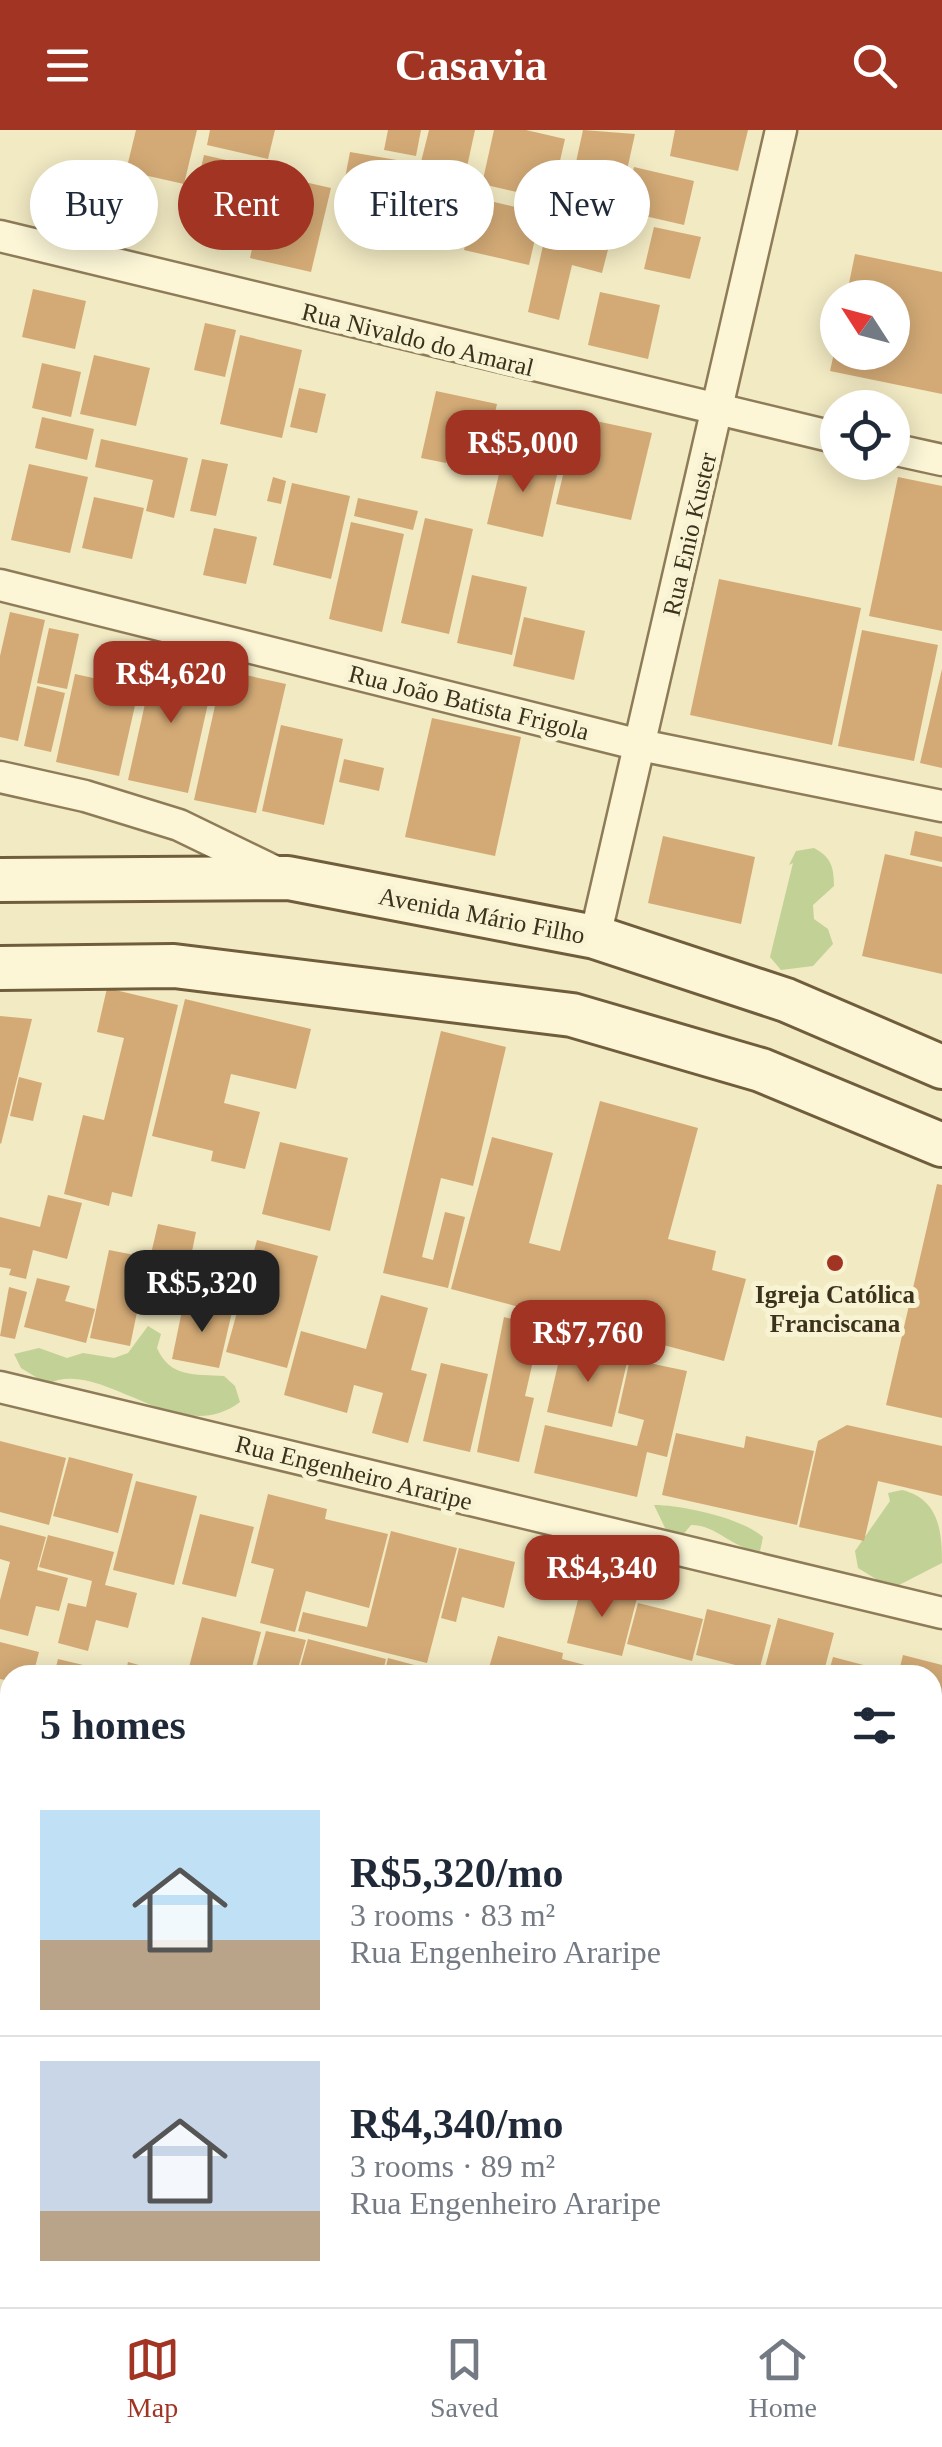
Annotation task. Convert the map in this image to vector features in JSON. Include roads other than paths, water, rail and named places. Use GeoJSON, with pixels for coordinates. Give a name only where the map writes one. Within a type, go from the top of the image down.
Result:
{"type":"FeatureCollection","features":[{"type":"Feature","properties":{"kind":"main road","name":"Avenida Mário Filho"},"geometry":{"type":"LineString","coordinates":[[0,880],[288,878],[595,937],[786,1000],[942,1067]]}},
{"type":"Feature","properties":{"kind":"main road"},"geometry":{"type":"LineString","coordinates":[[0,968],[174,966],[572,1016],[760,1070],[942,1145]]}},
{"type":"Feature","properties":{"kind":"street","name":"Rua Enio Kuster"},"geometry":{"type":"LineString","coordinates":[[595,937],[781,130]]}},
{"type":"Feature","properties":{"kind":"street","name":"Rua Nivaldo do Amaral"},"geometry":{"type":"LineString","coordinates":[[0,236],[820,434]]}},
{"type":"Feature","properties":{"kind":"street"},"geometry":{"type":"LineString","coordinates":[[910,454],[942,460]]}},
{"type":"Feature","properties":{"kind":"street","name":"Rua João Batista Frigola"},"geometry":{"type":"LineString","coordinates":[[0,585],[640,745],[942,806]]}},
{"type":"Feature","properties":{"kind":"street"},"geometry":{"type":"LineString","coordinates":[[0,777],[85,796],[179,825],[288,878]]}},
{"type":"Feature","properties":{"kind":"street","name":"Rua Engenheiro Araripe"},"geometry":{"type":"LineString","coordinates":[[0,1387],[942,1613]]}},
{"type":"Feature","properties":{"kind":"place","name":"Igreja Católica Franciscana"},"geometry":{"type":"Point","coordinates":[835,1263]}}]}
